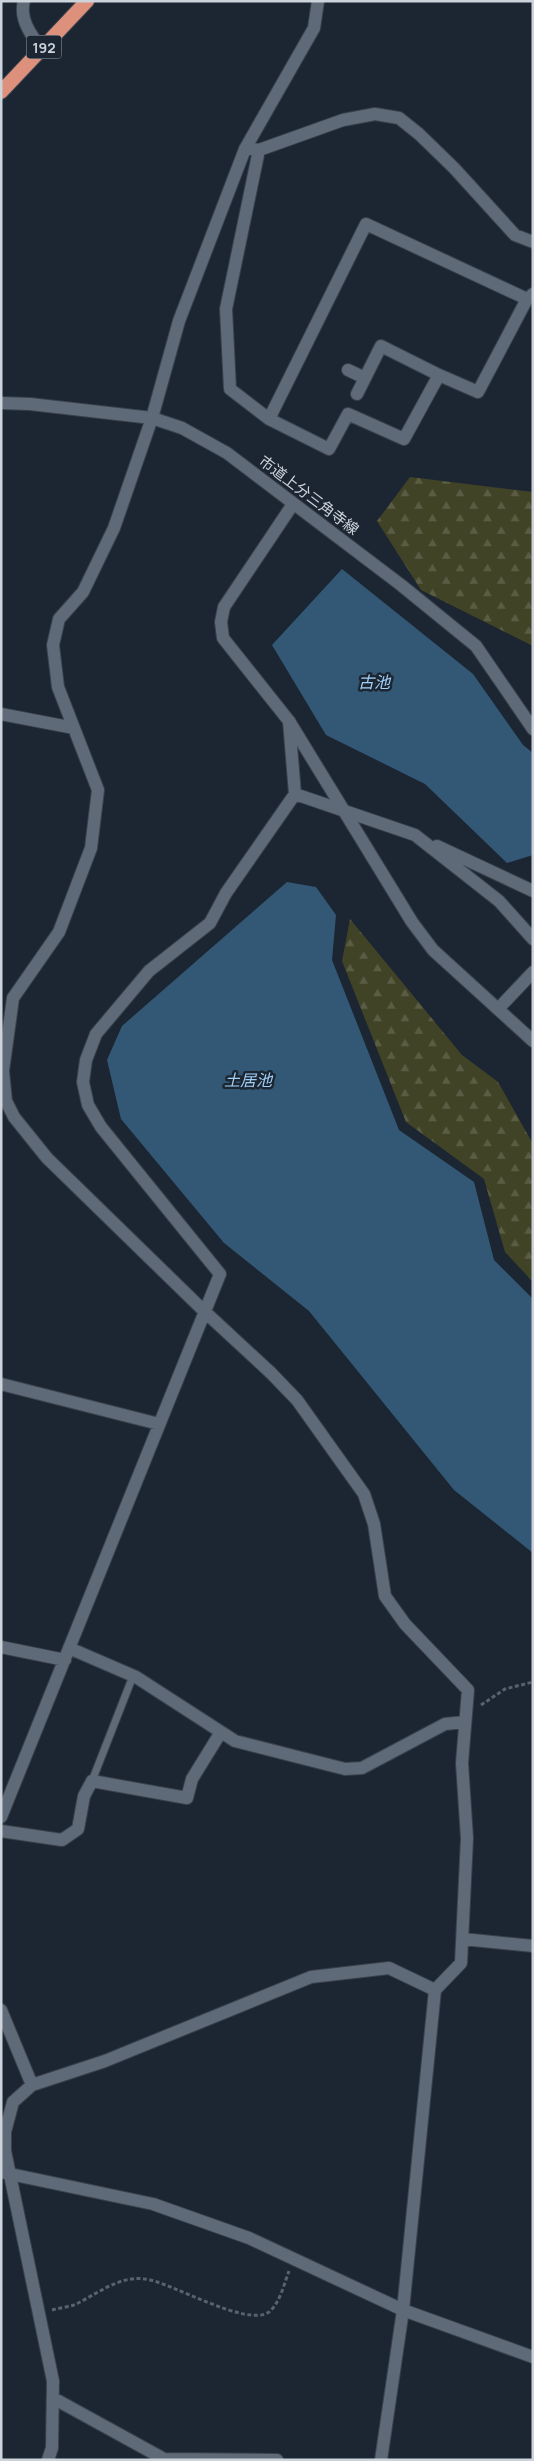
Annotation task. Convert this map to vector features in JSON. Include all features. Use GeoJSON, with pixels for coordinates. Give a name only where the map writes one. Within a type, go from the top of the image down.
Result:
{"type":"FeatureCollection","features":[{"type":"Feature","properties":{"kind":"highway","name":"192"},"geometry":{"type":"LineString","coordinates":[[1,92],[87,1]]}},
{"type":"Feature","properties":{"kind":"street"},"geometry":{"type":"LineString","coordinates":[[24,1],[22,11],[30,35],[42,48]]}},
{"type":"Feature","properties":{"kind":"street"},"geometry":{"type":"LineString","coordinates":[[318,1],[314,28],[245,149],[179,321],[152,418],[114,528],[83,592],[59,619],[53,645],[58,687],[98,790],[91,848],[59,932],[13,998],[3,1071],[4,1100],[14,1117],[47,1158],[297,1400],[364,1494],[374,1524],[385,1596],[405,1624],[468,1690],[462,1763],[467,1838],[461,1963],[434,1990],[403,2310],[381,2460]]}},
{"type":"Feature","properties":{"kind":"street"},"geometry":{"type":"LineString","coordinates":[[245,149],[259,150],[343,120],[375,114],[399,118],[419,134],[454,168],[515,235],[533,242]]}},
{"type":"Feature","properties":{"kind":"street"},"geometry":{"type":"LineString","coordinates":[[259,150],[226,309],[230,389],[269,419],[328,449],[348,414],[404,439],[439,374]]}},
{"type":"Feature","properties":{"kind":"street"},"geometry":{"type":"LineString","coordinates":[[269,419],[366,224],[530,296],[478,392],[381,346],[358,394]]}},
{"type":"Feature","properties":{"kind":"street"},"geometry":{"type":"LineString","coordinates":[[348,370],[365,378]]}},
{"type":"Feature","properties":{"kind":"street","name":"市道上分三角寺線"},"geometry":{"type":"LineString","coordinates":[[1,403],[30,404],[152,418],[182,428],[227,453],[401,585],[476,646],[533,729]]}},
{"type":"Feature","properties":{"kind":"street"},"geometry":{"type":"LineString","coordinates":[[293,504],[224,607],[221,622],[222,638],[289,720],[412,922],[433,950],[533,1040]]}},
{"type":"Feature","properties":{"kind":"street"},"geometry":{"type":"LineString","coordinates":[[1,714],[74,728]]}},
{"type":"Feature","properties":{"kind":"street"},"geometry":{"type":"LineString","coordinates":[[1,1817],[220,1274],[101,1128],[88,1105],[83,1082],[86,1060],[96,1034],[149,970],[210,923],[226,893],[296,794],[289,720]]}},
{"type":"Feature","properties":{"kind":"street"},"geometry":{"type":"LineString","coordinates":[[296,794],[415,835],[533,891]]}},
{"type":"Feature","properties":{"kind":"street"},"geometry":{"type":"LineString","coordinates":[[415,835],[500,900],[533,940]]}},
{"type":"Feature","properties":{"kind":"street"},"geometry":{"type":"LineString","coordinates":[[498,1009],[533,972]]}},
{"type":"Feature","properties":{"kind":"street"},"geometry":{"type":"LineString","coordinates":[[1,1384],[159,1424]]}},
{"type":"Feature","properties":{"kind":"street"},"geometry":{"type":"LineString","coordinates":[[1,1647],[67,1654],[133,1676],[235,1741],[345,1770],[362,1768],[445,1724],[466,1719]]}},
{"type":"Feature","properties":{"kind":"street"},"geometry":{"type":"LineString","coordinates":[[1,1831],[62,1840],[78,1829],[84,1796],[92,1780],[187,1798],[192,1779],[222,1732]]}},
{"type":"Feature","properties":{"kind":"street"},"geometry":{"type":"LineString","coordinates":[[463,1939],[533,1946]]}},
{"type":"Feature","properties":{"kind":"street"},"geometry":{"type":"LineString","coordinates":[[48,2460],[52,2448],[53,2381],[39,2313],[5,2172],[5,2132],[13,2102],[32,2084],[105,2061],[312,1977],[389,1968],[434,1990]]}},
{"type":"Feature","properties":{"kind":"street"},"geometry":{"type":"LineString","coordinates":[[1,2010],[32,2084]]}},
{"type":"Feature","properties":{"kind":"street"},"geometry":{"type":"LineString","coordinates":[[5,2172],[153,2204],[249,2238],[403,2310],[533,2357]]}},
{"type":"Feature","properties":{"kind":"street"},"geometry":{"type":"LineString","coordinates":[[53,2398],[164,2459],[277,2460]]}},
{"type":"Feature","properties":{"kind":"lane"},"geometry":{"type":"LineString","coordinates":[[92,1780],[133,1676]]}},
{"type":"Feature","properties":{"kind":"path"},"geometry":{"type":"LineString","coordinates":[[466,1719],[505,1688],[533,1682]]}},
{"type":"Feature","properties":{"kind":"path"},"geometry":{"type":"LineString","coordinates":[[39,2313],[73,2305],[104,2288],[129,2280],[145,2279],[230,2311],[257,2315],[268,2313],[277,2302],[294,2259]]}},
{"type":"Feature","properties":{"kind":"green space"},"geometry":{"type":"Polygon","coordinates":[[[410,477],[533,492],[533,646],[421,590],[377,521],[410,477]]]}},
{"type":"Feature","properties":{"kind":"green space"},"geometry":{"type":"Polygon","coordinates":[[[350,919],[462,1055],[498,1082],[533,1144],[533,1282],[505,1252],[484,1179],[406,1122],[342,961],[350,919]]]}},
{"type":"Feature","properties":{"kind":"water","name":"古池"},"geometry":{"type":"Polygon","coordinates":[[[342,569],[473,674],[523,745],[533,753],[533,855],[507,863],[425,784],[326,735],[272,645],[342,569]]]}},
{"type":"Feature","properties":{"kind":"water","name":"土居池"},"geometry":{"type":"Polygon","coordinates":[[[287,882],[316,887],[336,915],[332,960],[399,1130],[474,1182],[494,1260],[533,1299],[533,1553],[454,1490],[309,1311],[224,1243],[121,1119],[107,1060],[122,1026],[287,882]]]}}]}
